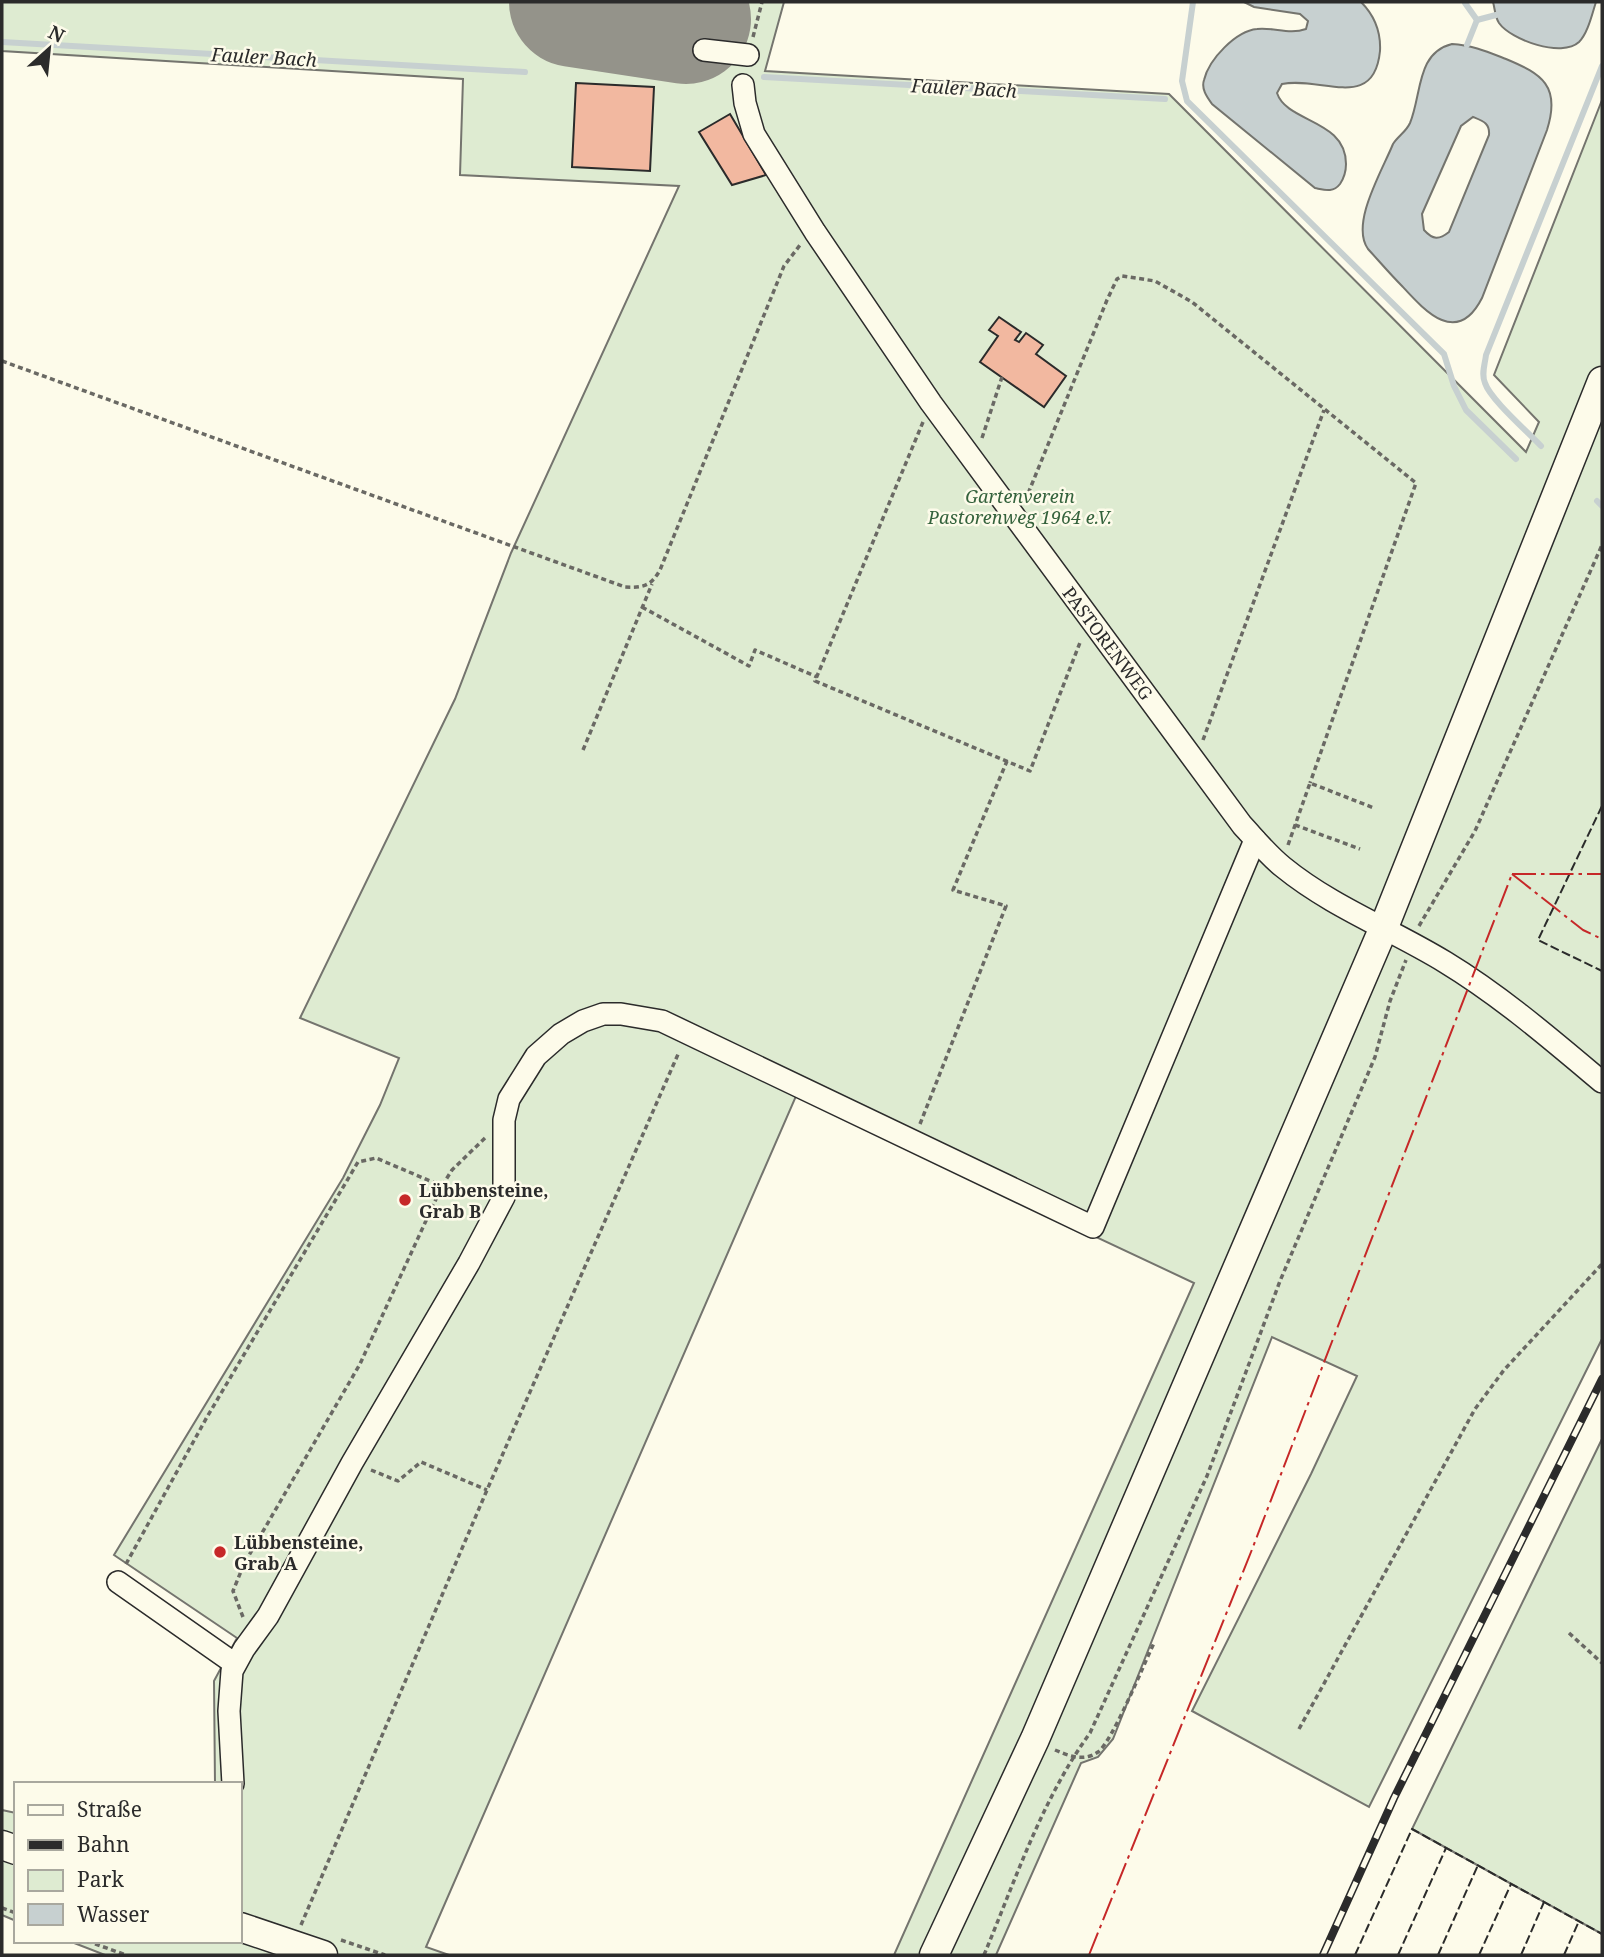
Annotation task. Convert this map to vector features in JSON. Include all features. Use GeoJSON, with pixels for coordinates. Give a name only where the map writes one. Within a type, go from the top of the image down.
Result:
{"type":"FeatureCollection","features":[{"type":"Feature","properties":{"kind":"main road"},"geometry":{"type":"LineString","coordinates":[[934,1955],[1035,1739],[1384,927],[1602,381]]}},
{"type":"Feature","properties":{"kind":"main road"},"geometry":{"type":"LineString","coordinates":[[242,1928],[323,1955]]}},
{"type":"Feature","properties":{"kind":"street"},"geometry":{"type":"LineString","coordinates":[[704,50],[748,55]]}},
{"type":"Feature","properties":{"kind":"street","name":"PASTORENWEG"},"geometry":{"type":"LineString","coordinates":[[743,85],[754,134],[815,233],[974,463],[1255,840],[1281,866],[1342,907],[1384,927],[1465,975],[1602,1082]]}},
{"type":"Feature","properties":{"kind":"street"},"geometry":{"type":"LineString","coordinates":[[233,1782],[229,1702],[230,1681],[235,1664],[268,1615],[504,1197],[504,1120],[509,1099],[536,1056],[561,1034],[583,1021],[603,1014],[640,1016],[662,1021],[1093,1227],[1255,840]]}},
{"type":"Feature","properties":{"kind":"street"},"geometry":{"type":"LineString","coordinates":[[118,1582],[235,1664]]}},
{"type":"Feature","properties":{"kind":"path"},"geometry":{"type":"LineString","coordinates":[[583,750],[784,266],[799,246],[815,233]]}},
{"type":"Feature","properties":{"kind":"path"},"geometry":{"type":"LineString","coordinates":[[1017,522],[1107,300],[1117,279],[1122,276],[1155,281],[1192,302],[1416,483],[1281,866]]}},
{"type":"Feature","properties":{"kind":"path"},"geometry":{"type":"LineString","coordinates":[[2,361],[625,587],[646,587],[652,582]]}},
{"type":"Feature","properties":{"kind":"path"},"geometry":{"type":"LineString","coordinates":[[974,463],[1002,377]]}},
{"type":"Feature","properties":{"kind":"path"},"geometry":{"type":"LineString","coordinates":[[931,403],[815,681],[1030,771],[1090,618]]}},
{"type":"Feature","properties":{"kind":"path"},"geometry":{"type":"LineString","coordinates":[[1195,761],[1324,410]]}},
{"type":"Feature","properties":{"kind":"path"},"geometry":{"type":"LineString","coordinates":[[984,1955],[1041,1820],[1072,1757],[1090,1733],[1207,1476],[1280,1281],[1375,1057],[1390,1001],[1420,922],[1475,831],[1602,545]]}},
{"type":"Feature","properties":{"kind":"path"},"geometry":{"type":"LineString","coordinates":[[642,607],[749,666],[755,650],[817,677]]}},
{"type":"Feature","properties":{"kind":"path"},"geometry":{"type":"LineString","coordinates":[[913,1142],[1006,906],[954,890],[1007,761]]}},
{"type":"Feature","properties":{"kind":"path"},"geometry":{"type":"LineString","coordinates":[[1310,783],[1374,808]]}},
{"type":"Feature","properties":{"kind":"path"},"geometry":{"type":"LineString","coordinates":[[1295,825],[1360,849]]}},
{"type":"Feature","properties":{"kind":"path"},"geometry":{"type":"LineString","coordinates":[[301,1926],[487,1490],[687,1034]]}},
{"type":"Feature","properties":{"kind":"path"},"geometry":{"type":"LineString","coordinates":[[255,1635],[239,1611],[233,1591],[244,1564],[360,1364],[442,1186],[452,1170],[504,1120]]}},
{"type":"Feature","properties":{"kind":"path"},"geometry":{"type":"LineString","coordinates":[[118,1582],[207,1417],[358,1162],[376,1158],[442,1186]]}},
{"type":"Feature","properties":{"kind":"path"},"geometry":{"type":"LineString","coordinates":[[1299,1729],[1475,1409],[1504,1370],[1602,1264]]}},
{"type":"Feature","properties":{"kind":"path"},"geometry":{"type":"LineString","coordinates":[[352,1463],[398,1481],[421,1462],[487,1490]]}},
{"type":"Feature","properties":{"kind":"path"},"geometry":{"type":"LineString","coordinates":[[1569,1633],[1602,1663]]}},
{"type":"Feature","properties":{"kind":"path"},"geometry":{"type":"LineString","coordinates":[[1035,1739],[1072,1757],[1087,1756],[1099,1751],[1112,1731],[1154,1643]]}},
{"type":"Feature","properties":{"kind":"path"},"geometry":{"type":"LineString","coordinates":[[93,1943],[126,1955]]}},
{"type":"Feature","properties":{"kind":"green space","name":"Gartenverein Pastorenweg 1964 e.V."},"geometry":{"type":"Polygon","coordinates":[[[2,2],[784,2],[765,71],[1169,94],[1526,452],[1539,422],[1494,375],[1602,100],[1602,1339],[1369,1807],[1192,1711],[1357,1376],[1272,1337],[1113,1739],[1098,1757],[1081,1763],[996,1955],[894,1955],[1194,1283],[796,1096],[426,1947],[449,1955],[105,1955],[74,1943],[242,1943],[242,1782],[215,1782],[214,1681],[237,1638],[114,1555],[343,1178],[380,1105],[399,1058],[300,1018],[455,699],[511,553],[679,186],[460,175],[463,79],[2,51],[2,2]]]}},
{"type":"Feature","properties":{"kind":"green space"},"geometry":{"type":"Polygon","coordinates":[[[1602,1439],[1602,1934],[1412,1829],[1602,1439]]]}},
{"type":"Feature","properties":{"kind":"green space"},"geometry":{"type":"Polygon","coordinates":[[[2,1810],[14,1813],[14,1920],[2,1915],[2,1810]]]}},
{"type":"Feature","properties":{"kind":"water"},"geometry":{"type":"Polygon","coordinates":[[[1244,2],[1361,2],[1373,18],[1378,31],[1380,51],[1376,70],[1368,81],[1357,86],[1344,87],[1282,84],[1277,93],[1283,103],[1292,110],[1337,138],[1346,164],[1344,177],[1335,189],[1315,188],[1212,104],[1205,93],[1204,80],[1211,63],[1232,40],[1257,29],[1306,29],[1308,21],[1300,14],[1254,7],[1244,2]]]}},
{"type":"Feature","properties":{"kind":"water"},"geometry":{"type":"Polygon","coordinates":[[[1493,2],[1596,2],[1579,42],[1561,48],[1549,48],[1525,41],[1505,29],[1498,21],[1493,2]]]}},
{"type":"Feature","properties":{"kind":"water"},"geometry":{"type":"Polygon","coordinates":[[[1452,44],[1466,46],[1486,51],[1530,70],[1545,84],[1552,102],[1547,130],[1482,298],[1472,313],[1462,320],[1452,322],[1441,320],[1421,305],[1368,249],[1363,238],[1365,212],[1376,182],[1393,144],[1410,123],[1426,65],[1440,49],[1452,44]],[[1473,117],[1461,126],[1422,214],[1424,230],[1430,236],[1439,238],[1449,232],[1489,135],[1487,125],[1473,117]]]}},
{"type":"Feature","properties":{"kind":"building"},"geometry":{"type":"Polygon","coordinates":[[[576,83],[654,87],[650,171],[572,167],[576,83]]]}},
{"type":"Feature","properties":{"kind":"building"},"geometry":{"type":"Polygon","coordinates":[[[730,114],[766,175],[732,185],[699,132],[730,114]]]}},
{"type":"Feature","properties":{"kind":"building"},"geometry":{"type":"Polygon","coordinates":[[[999,317],[1021,332],[1015,340],[1019,342],[1026,333],[1043,345],[1036,354],[1066,376],[1044,407],[980,362],[998,336],[989,330],[999,317]]]}},
{"type":"Feature","properties":{"kind":"waterway"},"geometry":{"type":"LineString","coordinates":[[1193,2],[1182,81],[1187,101],[1444,354],[1454,386],[1466,410],[1516,459]]}},
{"type":"Feature","properties":{"kind":"waterway"},"geometry":{"type":"LineString","coordinates":[[1465,3],[1477,20]]}},
{"type":"Feature","properties":{"kind":"waterway"},"geometry":{"type":"LineString","coordinates":[[1477,20],[1496,15]]}},
{"type":"Feature","properties":{"kind":"waterway"},"geometry":{"type":"LineString","coordinates":[[1467,45],[1477,20]]}},
{"type":"Feature","properties":{"kind":"waterway","name":"Fauler Bach"},"geometry":{"type":"LineString","coordinates":[[2,42],[525,72]]}},
{"type":"Feature","properties":{"kind":"waterway"},"geometry":{"type":"LineString","coordinates":[[1541,446],[1488,390],[1484,380],[1484,365],[1602,66]]}},
{"type":"Feature","properties":{"kind":"waterway","name":"Fauler Bach"},"geometry":{"type":"LineString","coordinates":[[764,77],[1165,99]]}},
{"type":"Feature","properties":{"kind":"waterway"},"geometry":{"type":"LineString","coordinates":[[1597,501],[1602,506]]}},
{"type":"Feature","properties":{"kind":"runway"},"geometry":{"type":"LineString","coordinates":[[574,2],[686,19]]}},
{"type":"Feature","properties":{"kind":"railway"},"geometry":{"type":"LineString","coordinates":[[1323,1955],[1394,1798],[1602,1379]]}},
{"type":"Feature","properties":{"kind":"fence"},"geometry":{"type":"LineString","coordinates":[[1602,806],[1538,940],[1602,971]]}},
{"type":"Feature","properties":{"kind":"fence"},"geometry":{"type":"LineString","coordinates":[[1355,1955],[1412,1829],[1602,1934]]}},
{"type":"Feature","properties":{"kind":"fence"},"geometry":{"type":"LineString","coordinates":[[1398,1955],[1446,1848]]}},
{"type":"Feature","properties":{"kind":"fence"},"geometry":{"type":"LineString","coordinates":[[1438,1955],[1478,1865]]}},
{"type":"Feature","properties":{"kind":"fence"},"geometry":{"type":"LineString","coordinates":[[1479,1955],[1511,1884]]}},
{"type":"Feature","properties":{"kind":"fence"},"geometry":{"type":"LineString","coordinates":[[1521,1955],[1544,1902]]}},
{"type":"Feature","properties":{"kind":"fence"},"geometry":{"type":"LineString","coordinates":[[1564,1955],[1579,1921]]}},
{"type":"Feature","properties":{"kind":"power"},"geometry":{"type":"LineString","coordinates":[[1512,874],[1583,930],[1602,939]]}},
{"type":"Feature","properties":{"kind":"power"},"geometry":{"type":"LineString","coordinates":[[1512,874],[1602,874]]}},
{"type":"Feature","properties":{"kind":"power"},"geometry":{"type":"LineString","coordinates":[[1089,1955],[1251,1552],[1512,874]]}},
{"type":"Feature","properties":{"kind":"place","name":"Lübbensteine, Grab B"},"geometry":{"type":"Point","coordinates":[405,1200]}},
{"type":"Feature","properties":{"kind":"place","name":"Lübbensteine, Grab A"},"geometry":{"type":"Point","coordinates":[220,1552]}}]}
